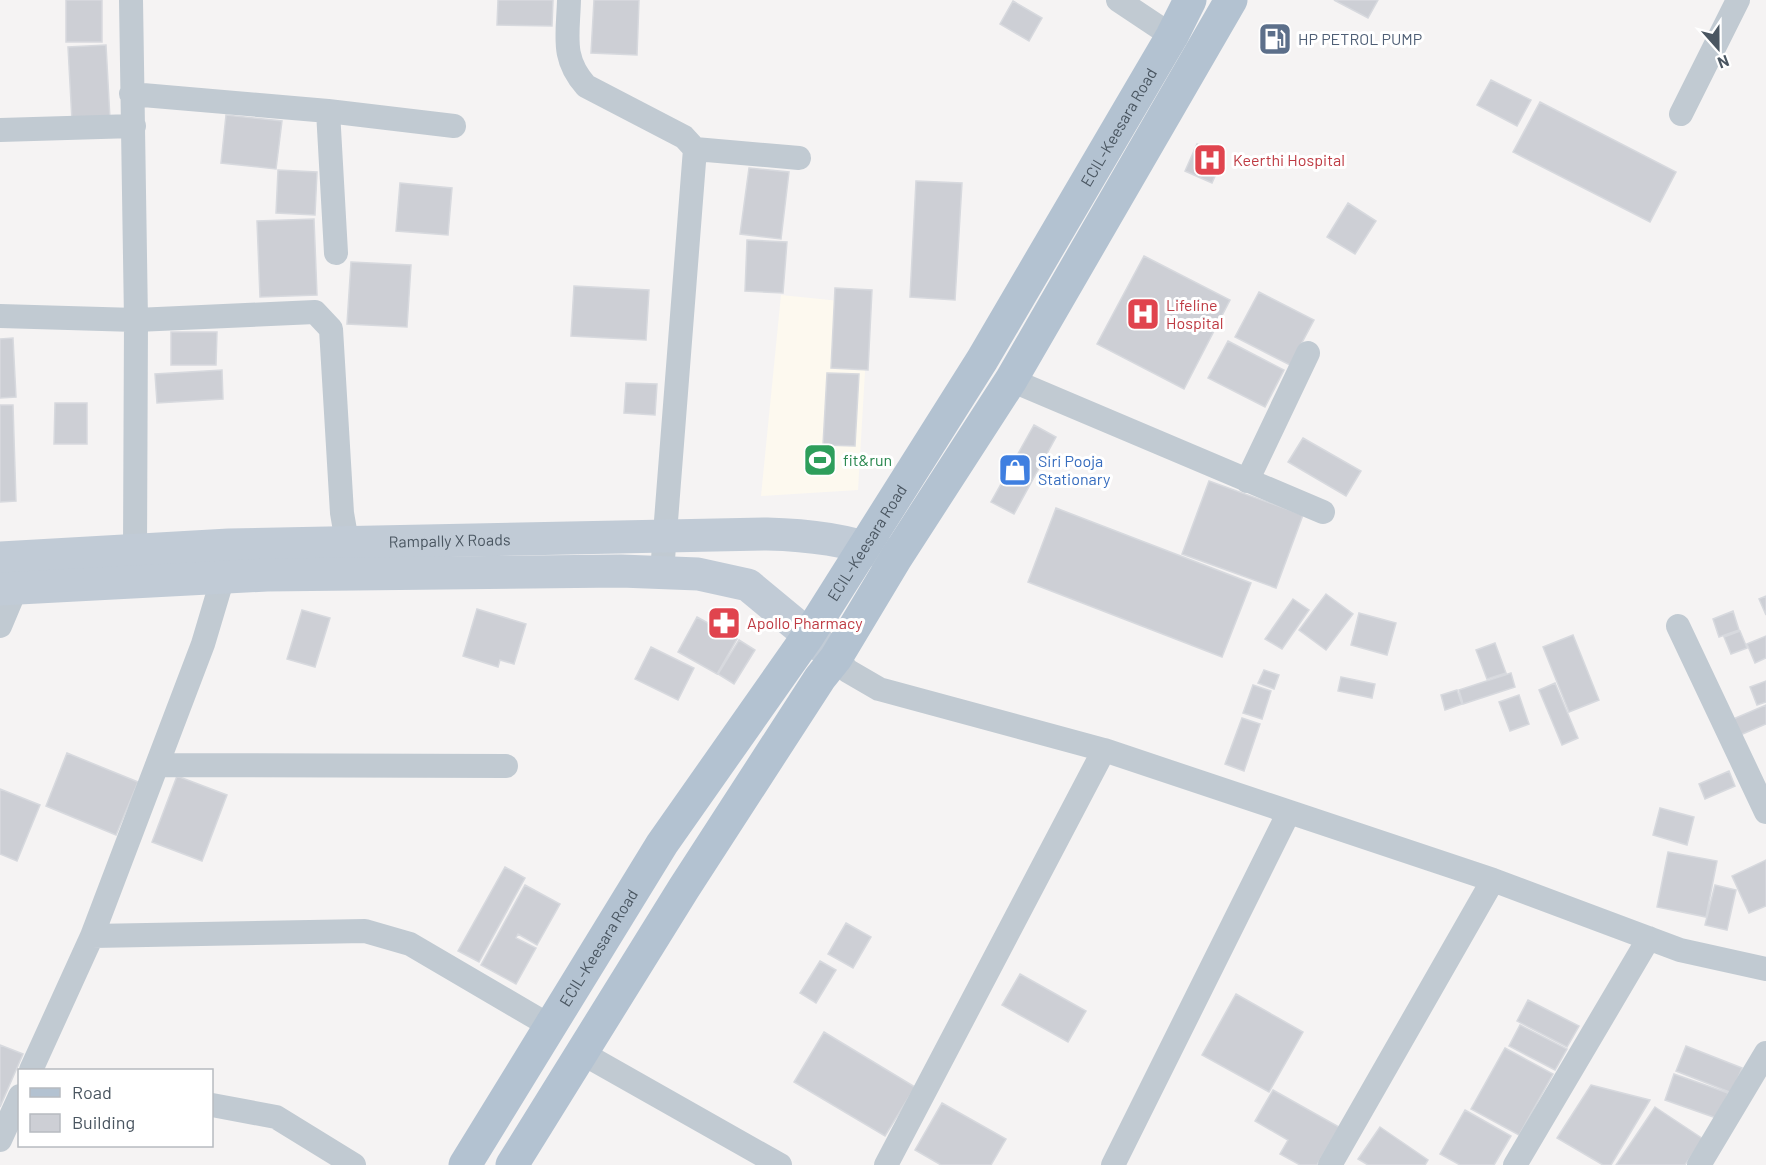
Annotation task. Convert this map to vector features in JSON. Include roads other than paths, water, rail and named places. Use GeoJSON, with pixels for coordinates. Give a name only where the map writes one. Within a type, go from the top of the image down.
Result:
{"type":"FeatureCollection","features":[{"type":"Feature","properties":{"kind":"main road","name":"ECIL-Keesara Road"},"geometry":{"type":"LineString","coordinates":[[465,1165],[662,844],[808,636],[863,545],[982,360],[1172,36],[1190,0]]}},
{"type":"Feature","properties":{"kind":"main road","name":"ECIL-Keesara Road"},"geometry":{"type":"LineString","coordinates":[[512,1165],[684,888],[820,678],[836,658],[896,558],[1011,380],[1231,0]]}},
{"type":"Feature","properties":{"kind":"main road","name":"Rampally X Roads"},"geometry":{"type":"LineString","coordinates":[[0,558],[347,542],[664,536],[818,536],[863,545],[896,558]]}},
{"type":"Feature","properties":{"kind":"main road","name":"Rampally X Roads"},"geometry":{"type":"LineString","coordinates":[[8,588],[223,577],[621,571],[698,574],[748,585],[836,658]]}},
{"type":"Feature","properties":{"kind":"street"},"geometry":{"type":"LineString","coordinates":[[131,0],[130,94],[134,126],[136,320],[135,550]]}},
{"type":"Feature","properties":{"kind":"street"},"geometry":{"type":"LineString","coordinates":[[570,0],[568,58],[576,74],[586,86],[684,137],[695,149],[799,158]]}},
{"type":"Feature","properties":{"kind":"street"},"geometry":{"type":"LineString","coordinates":[[1118,0],[1172,36]]}},
{"type":"Feature","properties":{"kind":"street"},"geometry":{"type":"LineString","coordinates":[[1682,114],[1734,1]]}},
{"type":"Feature","properties":{"kind":"street"},"geometry":{"type":"LineString","coordinates":[[130,94],[328,111],[454,126]]}},
{"type":"Feature","properties":{"kind":"street"},"geometry":{"type":"LineString","coordinates":[[328,111],[336,253]]}},
{"type":"Feature","properties":{"kind":"street"},"geometry":{"type":"LineString","coordinates":[[0,130],[134,126]]}},
{"type":"Feature","properties":{"kind":"street"},"geometry":{"type":"LineString","coordinates":[[662,572],[695,149]]}},
{"type":"Feature","properties":{"kind":"street"},"geometry":{"type":"LineString","coordinates":[[0,316],[136,320],[315,312],[331,329],[342,513],[347,542]]}},
{"type":"Feature","properties":{"kind":"street"},"geometry":{"type":"LineString","coordinates":[[1247,481],[1308,353]]}},
{"type":"Feature","properties":{"kind":"street"},"geometry":{"type":"LineString","coordinates":[[1011,380],[1323,512]]}},
{"type":"Feature","properties":{"kind":"street"},"geometry":{"type":"LineString","coordinates":[[32,1069],[92,936],[203,644],[223,577]]}},
{"type":"Feature","properties":{"kind":"street"},"geometry":{"type":"LineString","coordinates":[[0,626],[8,588]]}},
{"type":"Feature","properties":{"kind":"street"},"geometry":{"type":"LineString","coordinates":[[1678,626],[1766,813]]}},
{"type":"Feature","properties":{"kind":"street"},"geometry":{"type":"LineString","coordinates":[[836,658],[848,671],[879,689],[1104,750],[1288,814],[1493,880],[1680,950],[1766,969]]}},
{"type":"Feature","properties":{"kind":"street"},"geometry":{"type":"LineString","coordinates":[[886,1165],[1104,750]]}},
{"type":"Feature","properties":{"kind":"street"},"geometry":{"type":"LineString","coordinates":[[157,765],[506,766]]}},
{"type":"Feature","properties":{"kind":"street"},"geometry":{"type":"LineString","coordinates":[[1113,1165],[1288,814]]}},
{"type":"Feature","properties":{"kind":"street"},"geometry":{"type":"LineString","coordinates":[[1330,1165],[1493,880]]}},
{"type":"Feature","properties":{"kind":"street"},"geometry":{"type":"LineString","coordinates":[[92,936],[365,931],[410,944],[550,1026]]}},
{"type":"Feature","properties":{"kind":"street"},"geometry":{"type":"LineString","coordinates":[[1515,1165],[1649,938]]}},
{"type":"Feature","properties":{"kind":"street"},"geometry":{"type":"LineString","coordinates":[[582,1053],[780,1165]]}},
{"type":"Feature","properties":{"kind":"street"},"geometry":{"type":"LineString","coordinates":[[1699,1165],[1766,1053]]}},
{"type":"Feature","properties":{"kind":"street"},"geometry":{"type":"LineString","coordinates":[[6,1131],[18,1101]]}},
{"type":"Feature","properties":{"kind":"street"},"geometry":{"type":"LineString","coordinates":[[213,1105],[276,1117],[354,1165]]}},
{"type":"Feature","properties":{"kind":"place","name":"HP PETROL PUMP"},"geometry":{"type":"Point","coordinates":[1275,39]}},
{"type":"Feature","properties":{"kind":"place","name":"Keerthi Hospital"},"geometry":{"type":"Point","coordinates":[1210,160]}},
{"type":"Feature","properties":{"kind":"place","name":"Lifeline Hospital"},"geometry":{"type":"Point","coordinates":[1143,314]}},
{"type":"Feature","properties":{"kind":"place","name":"fit&run"},"geometry":{"type":"Point","coordinates":[820,460]}},
{"type":"Feature","properties":{"kind":"place","name":"Siri Pooja Stationary"},"geometry":{"type":"Point","coordinates":[1015,470]}},
{"type":"Feature","properties":{"kind":"place","name":"Apollo Pharmacy"},"geometry":{"type":"Point","coordinates":[724,623]}}]}
